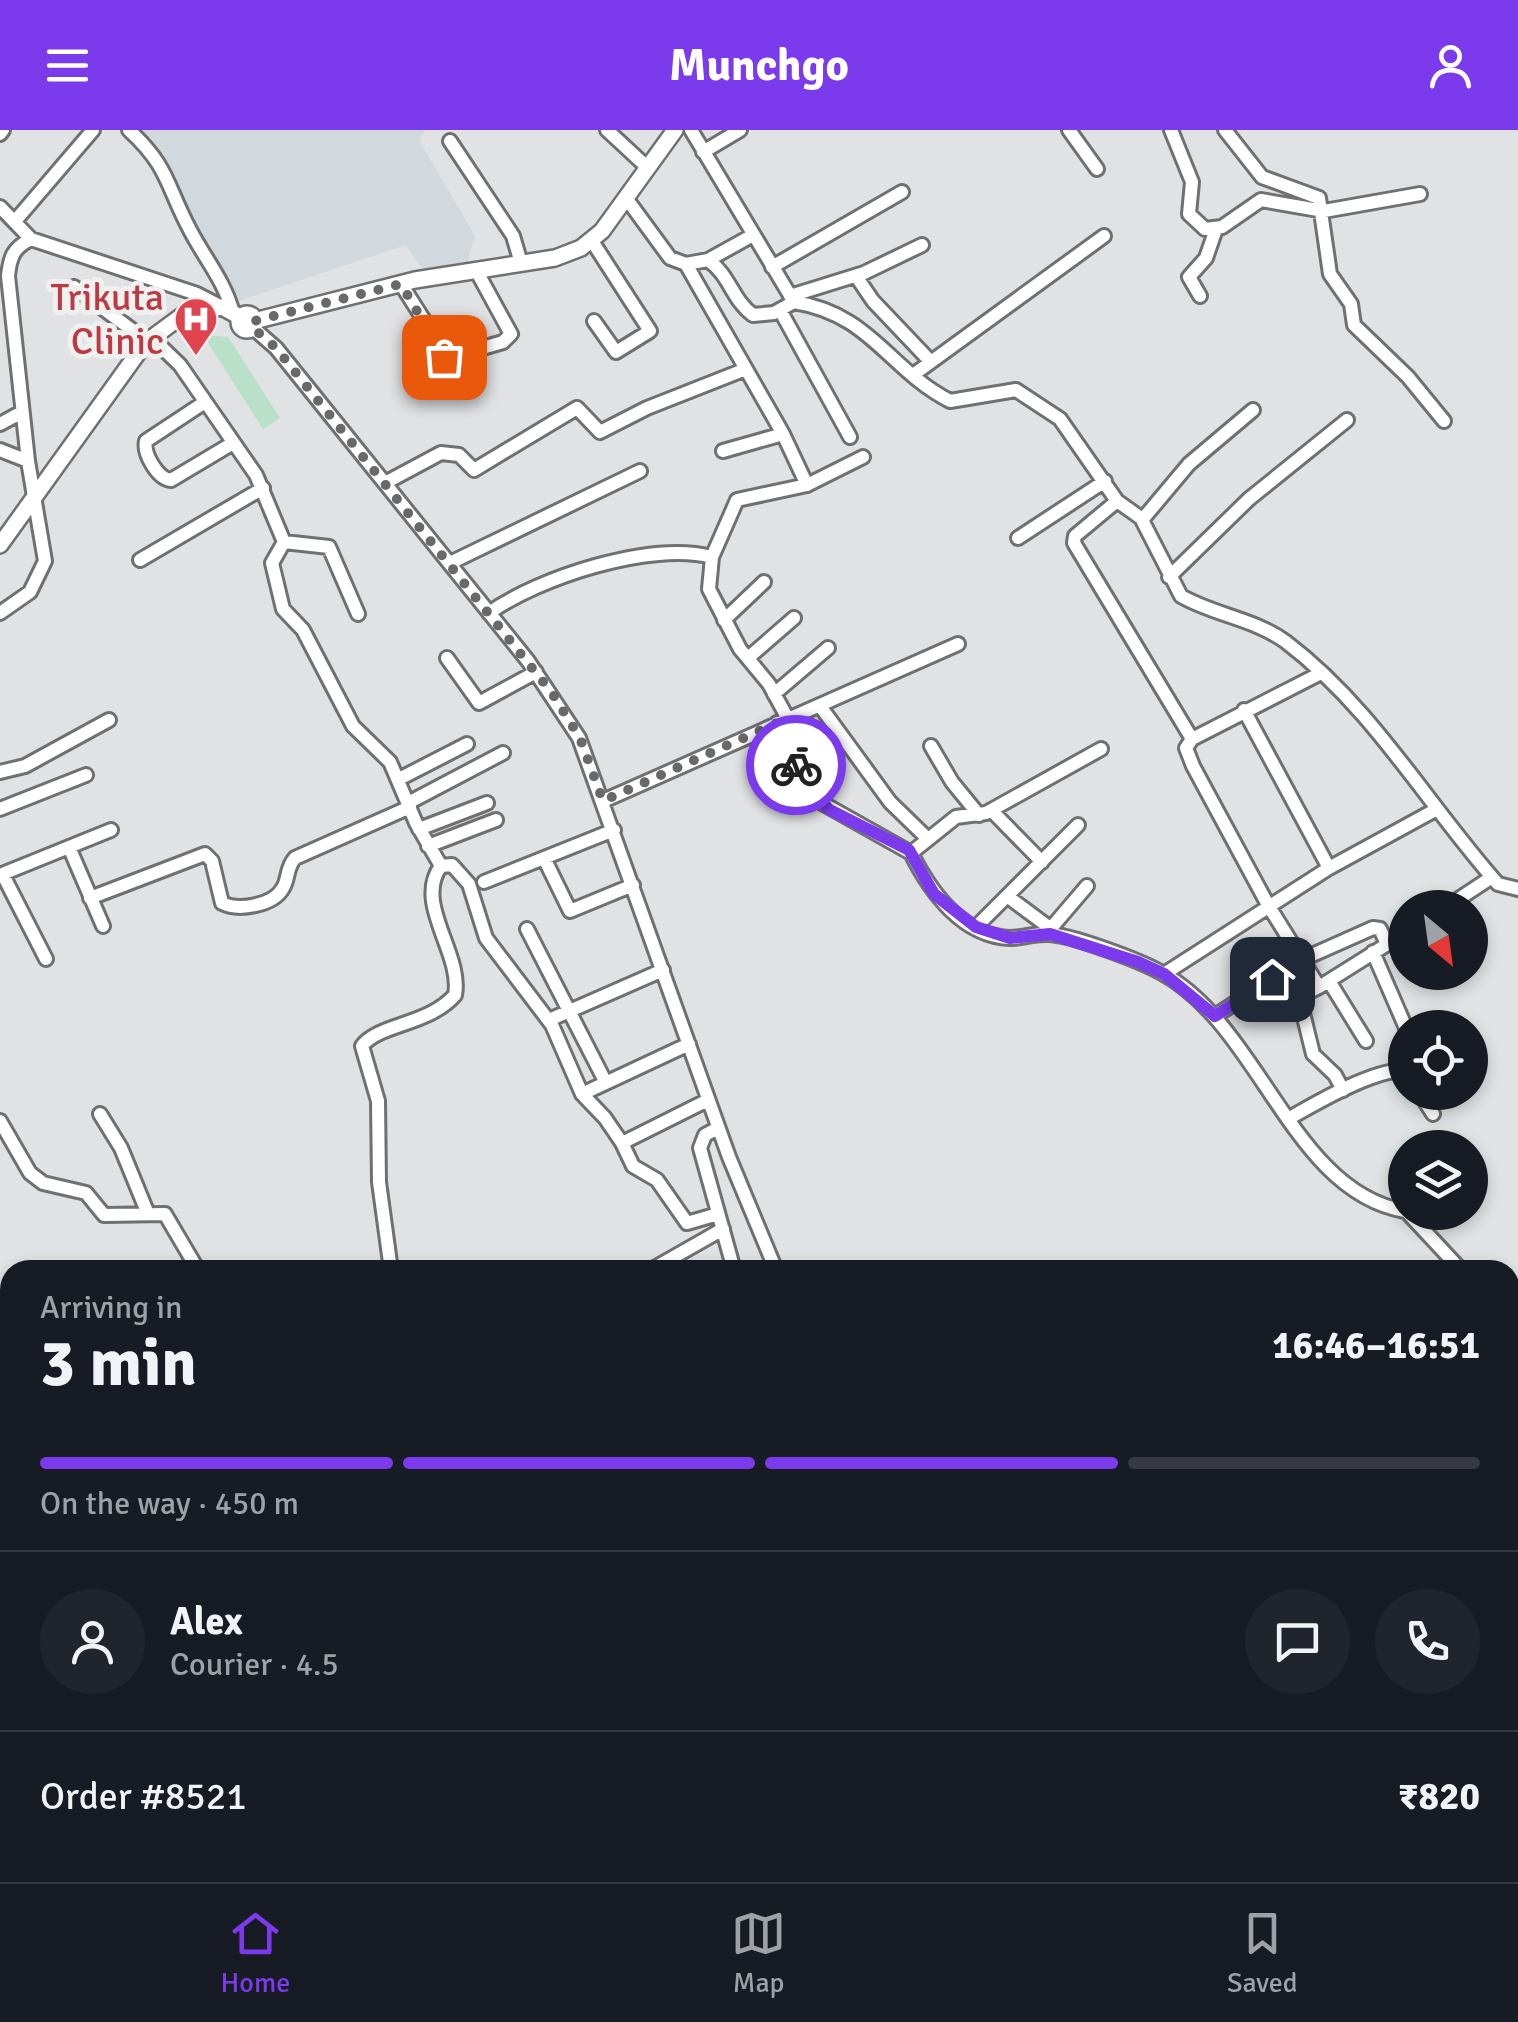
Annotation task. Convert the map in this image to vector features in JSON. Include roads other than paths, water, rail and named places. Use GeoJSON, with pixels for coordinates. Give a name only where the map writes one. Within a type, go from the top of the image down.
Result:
{"type":"FeatureCollection","features":[{"type":"Feature","properties":{"kind":"main road"},"geometry":{"type":"LineString","coordinates":[[0,546],[149,339],[193,312],[240,317],[567,254],[592,241],[674,130]]}},
{"type":"Feature","properties":{"kind":"main road"},"geometry":{"type":"LineString","coordinates":[[193,312],[194,292]]}},
{"type":"Feature","properties":{"kind":"street"},"geometry":{"type":"LineString","coordinates":[[16,220],[92,130]]}},
{"type":"Feature","properties":{"kind":"street"},"geometry":{"type":"LineString","coordinates":[[129,130],[155,154],[170,179],[190,231],[222,277],[240,317]]}},
{"type":"Feature","properties":{"kind":"street"},"geometry":{"type":"LineString","coordinates":[[607,130],[648,168]]}},
{"type":"Feature","properties":{"kind":"street"},"geometry":{"type":"LineString","coordinates":[[691,130],[792,299],[852,320],[950,401],[1008,390],[1032,398],[1072,431],[1118,501],[1142,520],[1169,577],[1185,599],[1274,634],[1321,673],[1380,732],[1492,877],[1506,889],[1518,889]]}},
{"type":"Feature","properties":{"kind":"street"},"geometry":{"type":"LineString","coordinates":[[703,152],[740,130]]}},
{"type":"Feature","properties":{"kind":"street"},"geometry":{"type":"LineString","coordinates":[[1069,130],[1097,169]]}},
{"type":"Feature","properties":{"kind":"street"},"geometry":{"type":"LineString","coordinates":[[1170,130],[1192,182],[1191,220],[1205,229],[1216,230]]}},
{"type":"Feature","properties":{"kind":"street"},"geometry":{"type":"LineString","coordinates":[[1224,130],[1262,177],[1322,206]]}},
{"type":"Feature","properties":{"kind":"street"},"geometry":{"type":"LineString","coordinates":[[450,141],[513,236],[521,263]]}},
{"type":"Feature","properties":{"kind":"street"},"geometry":{"type":"LineString","coordinates":[[772,267],[902,192]]}},
{"type":"Feature","properties":{"kind":"street"},"geometry":{"type":"LineString","coordinates":[[1200,296],[1188,277],[1206,258],[1216,230],[1261,200],[1322,206],[1420,194]]}},
{"type":"Feature","properties":{"kind":"street"},"geometry":{"type":"LineString","coordinates":[[623,203],[670,258],[686,264],[708,260],[753,236]]}},
{"type":"Feature","properties":{"kind":"street"},"geometry":{"type":"LineString","coordinates":[[1322,206],[1330,274],[1348,298],[1354,325],[1408,377],[1444,422]]}},
{"type":"Feature","properties":{"kind":"street"},"geometry":{"type":"LineString","coordinates":[[0,207],[31,238],[194,292],[240,317],[276,348],[536,672],[580,738],[718,1128],[772,1260]]}},
{"type":"Feature","properties":{"kind":"street"},"geometry":{"type":"LineString","coordinates":[[914,375],[1104,236]]}},
{"type":"Feature","properties":{"kind":"street"},"geometry":{"type":"LineString","coordinates":[[0,613],[30,592],[44,570],[4,276],[13,252],[31,238]]}},
{"type":"Feature","properties":{"kind":"street"},"geometry":{"type":"LineString","coordinates":[[592,241],[650,331],[616,352],[594,321]]}},
{"type":"Feature","properties":{"kind":"street"},"geometry":{"type":"LineString","coordinates":[[708,260],[726,274],[748,312],[760,316],[922,245]]}},
{"type":"Feature","properties":{"kind":"street"},"geometry":{"type":"LineString","coordinates":[[686,264],[783,434],[806,485]]}},
{"type":"Feature","properties":{"kind":"street"},"geometry":{"type":"LineString","coordinates":[[401,284],[448,358],[502,342],[511,334],[476,270]]}},
{"type":"Feature","properties":{"kind":"street"},"geometry":{"type":"LineString","coordinates":[[856,276],[867,294],[931,362]]}},
{"type":"Feature","properties":{"kind":"street"},"geometry":{"type":"LineString","coordinates":[[74,287],[180,365],[263,488],[284,542]]}},
{"type":"Feature","properties":{"kind":"street"},"geometry":{"type":"LineString","coordinates":[[780,310],[850,437]]}},
{"type":"Feature","properties":{"kind":"street"},"geometry":{"type":"LineString","coordinates":[[385,483],[441,453],[459,455],[474,470],[578,408],[598,432],[664,400],[746,370]]}},
{"type":"Feature","properties":{"kind":"street"},"geometry":{"type":"LineString","coordinates":[[205,402],[146,441],[146,451],[160,475],[169,481],[234,443]]}},
{"type":"Feature","properties":{"kind":"street"},"geometry":{"type":"LineString","coordinates":[[1142,520],[1189,464],[1253,410]]}},
{"type":"Feature","properties":{"kind":"street"},"geometry":{"type":"LineString","coordinates":[[0,424],[22,412]]}},
{"type":"Feature","properties":{"kind":"street"},"geometry":{"type":"LineString","coordinates":[[1169,577],[1249,499],[1347,420]]}},
{"type":"Feature","properties":{"kind":"street"},"geometry":{"type":"LineString","coordinates":[[724,451],[783,434]]}},
{"type":"Feature","properties":{"kind":"street"},"geometry":{"type":"LineString","coordinates":[[0,450],[28,461]]}},
{"type":"Feature","properties":{"kind":"street"},"geometry":{"type":"LineString","coordinates":[[863,458],[806,485],[737,500],[708,555],[709,589],[724,620],[774,694],[778,722],[797,767],[822,803],[911,853],[934,894],[976,927],[1010,938],[1048,931],[1087,886]]}},
{"type":"Feature","properties":{"kind":"street"},"geometry":{"type":"LineString","coordinates":[[450,564],[640,471]]}},
{"type":"Feature","properties":{"kind":"street"},"geometry":{"type":"LineString","coordinates":[[1018,538],[1105,481]]}},
{"type":"Feature","properties":{"kind":"street"},"geometry":{"type":"LineString","coordinates":[[140,560],[263,488]]}},
{"type":"Feature","properties":{"kind":"street"},"geometry":{"type":"LineString","coordinates":[[1118,501],[1075,536],[1074,543],[1192,739]]}},
{"type":"Feature","properties":{"kind":"street"},"geometry":{"type":"LineString","coordinates":[[284,542],[330,546],[358,614]]}},
{"type":"Feature","properties":{"kind":"street"},"geometry":{"type":"LineString","coordinates":[[284,542],[272,563],[283,610],[303,630],[353,726],[386,756],[419,829],[441,866]]}},
{"type":"Feature","properties":{"kind":"street"},"geometry":{"type":"LineString","coordinates":[[489,612],[519,593],[614,563],[660,554],[708,555]]}},
{"type":"Feature","properties":{"kind":"street"},"geometry":{"type":"LineString","coordinates":[[724,620],[764,582]]}},
{"type":"Feature","properties":{"kind":"street"},"geometry":{"type":"LineString","coordinates":[[748,658],[794,618]]}},
{"type":"Feature","properties":{"kind":"street"},"geometry":{"type":"LineString","coordinates":[[603,801],[958,644]]}},
{"type":"Feature","properties":{"kind":"street"},"geometry":{"type":"LineString","coordinates":[[774,694],[828,648]]}},
{"type":"Feature","properties":{"kind":"street"},"geometry":{"type":"LineString","coordinates":[[447,658],[477,702],[536,672]]}},
{"type":"Feature","properties":{"kind":"street"},"geometry":{"type":"LineString","coordinates":[[1321,673],[1244,710],[1192,739],[1186,748],[1301,960],[1366,1041]]}},
{"type":"Feature","properties":{"kind":"street"},"geometry":{"type":"LineString","coordinates":[[820,706],[890,802],[928,839]]}},
{"type":"Feature","properties":{"kind":"street"},"geometry":{"type":"LineString","coordinates":[[1244,710],[1329,868]]}},
{"type":"Feature","properties":{"kind":"street"},"geometry":{"type":"LineString","coordinates":[[0,772],[18,769],[109,720]]}},
{"type":"Feature","properties":{"kind":"street"},"geometry":{"type":"LineString","coordinates":[[398,779],[467,744]]}},
{"type":"Feature","properties":{"kind":"street"},"geometry":{"type":"LineString","coordinates":[[931,746],[952,782],[1042,862]]}},
{"type":"Feature","properties":{"kind":"street"},"geometry":{"type":"LineString","coordinates":[[911,853],[956,817],[985,812],[1101,749]]}},
{"type":"Feature","properties":{"kind":"street"},"geometry":{"type":"LineString","coordinates":[[90,898],[205,854],[212,861],[222,904],[235,908],[255,905],[283,889],[295,858],[409,805],[503,754]]}},
{"type":"Feature","properties":{"kind":"street"},"geometry":{"type":"LineString","coordinates":[[0,809],[86,775]]}},
{"type":"Feature","properties":{"kind":"street"},"geometry":{"type":"LineString","coordinates":[[419,829],[487,803]]}},
{"type":"Feature","properties":{"kind":"street"},"geometry":{"type":"LineString","coordinates":[[1164,974],[1329,868],[1437,809]]}},
{"type":"Feature","properties":{"kind":"street"},"geometry":{"type":"LineString","coordinates":[[428,846],[496,820]]}},
{"type":"Feature","properties":{"kind":"street"},"geometry":{"type":"LineString","coordinates":[[976,927],[1078,824]]}},
{"type":"Feature","properties":{"kind":"street"},"geometry":{"type":"LineString","coordinates":[[46,958],[2,875],[111,830]]}},
{"type":"Feature","properties":{"kind":"street"},"geometry":{"type":"LineString","coordinates":[[484,882],[614,830]]}},
{"type":"Feature","properties":{"kind":"street"},"geometry":{"type":"LineString","coordinates":[[69,847],[102,926]]}},
{"type":"Feature","properties":{"kind":"street"},"geometry":{"type":"LineString","coordinates":[[544,858],[570,911],[633,885]]}},
{"type":"Feature","properties":{"kind":"street"},"geometry":{"type":"LineString","coordinates":[[441,866],[452,865],[467,879],[486,938],[549,1020],[582,1094],[606,1118],[632,1166],[657,1180],[687,1222],[718,1214]]}},
{"type":"Feature","properties":{"kind":"street"},"geometry":{"type":"LineString","coordinates":[[389,1260],[379,1182],[378,1100],[362,1046],[374,1036],[419,1021],[455,996],[454,969],[432,888],[441,866]]}},
{"type":"Feature","properties":{"kind":"street"},"geometry":{"type":"LineString","coordinates":[[1472,890],[1492,877]]}},
{"type":"Feature","properties":{"kind":"street"},"geometry":{"type":"LineString","coordinates":[[1008,896],[1048,931],[1164,974],[1215,1016],[1244,1051],[1288,1118],[1354,1192],[1388,1209]]}},
{"type":"Feature","properties":{"kind":"street"},"geometry":{"type":"LineString","coordinates":[[1215,1016],[1301,960],[1373,928],[1380,929],[1387,944],[1305,994],[1300,1005],[1312,1054],[1335,1074],[1343,1090]]}},
{"type":"Feature","properties":{"kind":"street"},"geometry":{"type":"LineString","coordinates":[[527,930],[572,1010],[605,1082]]}},
{"type":"Feature","properties":{"kind":"street"},"geometry":{"type":"LineString","coordinates":[[1374,952],[1398,1010]]}},
{"type":"Feature","properties":{"kind":"street"},"geometry":{"type":"LineString","coordinates":[[549,1020],[662,970]]}},
{"type":"Feature","properties":{"kind":"street"},"geometry":{"type":"LineString","coordinates":[[582,1094],[688,1044]]}},
{"type":"Feature","properties":{"kind":"street"},"geometry":{"type":"LineString","coordinates":[[1288,1118],[1388,1073]]}},
{"type":"Feature","properties":{"kind":"street"},"geometry":{"type":"LineString","coordinates":[[622,1143],[708,1100]]}},
{"type":"Feature","properties":{"kind":"street"},"geometry":{"type":"LineString","coordinates":[[1430,1110],[1433,1114]]}},
{"type":"Feature","properties":{"kind":"street"},"geometry":{"type":"LineString","coordinates":[[100,1114],[121,1148],[148,1214]]}},
{"type":"Feature","properties":{"kind":"street"},"geometry":{"type":"LineString","coordinates":[[0,1121],[30,1173],[43,1183],[86,1193],[104,1215],[170,1218],[193,1260]]}},
{"type":"Feature","properties":{"kind":"street"},"geometry":{"type":"LineString","coordinates":[[718,1128],[706,1136],[700,1148],[731,1260]]}},
{"type":"Feature","properties":{"kind":"street"},"geometry":{"type":"LineString","coordinates":[[669,1260],[723,1229]]}},
{"type":"Feature","properties":{"kind":"street"},"geometry":{"type":"LineString","coordinates":[[1423,1230],[1452,1260]]}},
{"type":"Feature","properties":{"kind":"street"},"geometry":{"type":"LineString","coordinates":[[0,1552],[0,1567]]}},
{"type":"Feature","properties":{"kind":"place","name":"Trikuta Clinic"},"geometry":{"type":"Point","coordinates":[196,357]}}]}
